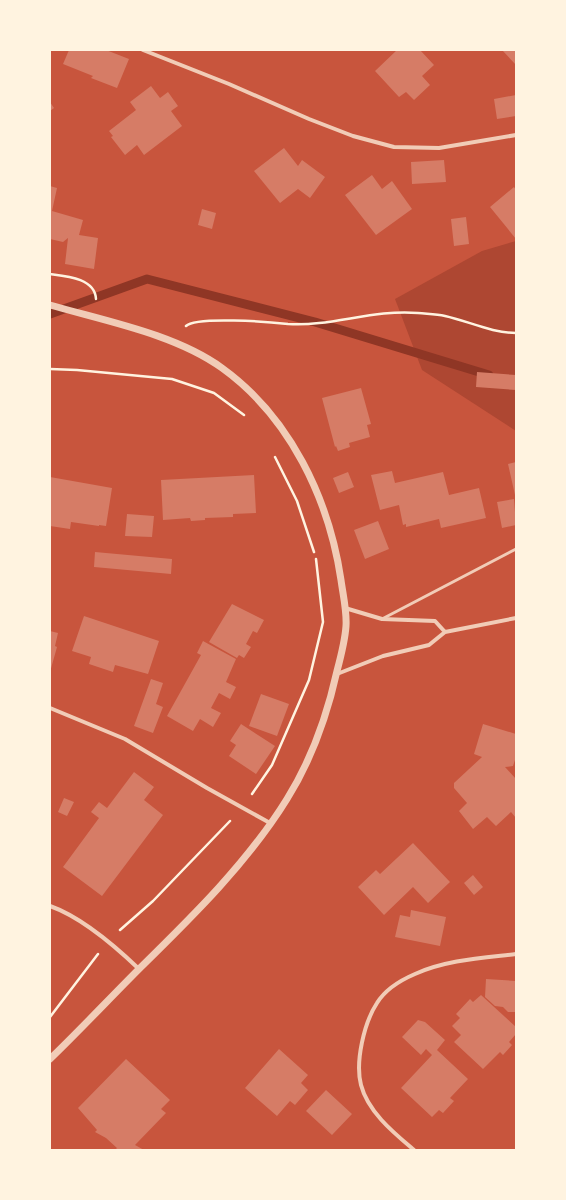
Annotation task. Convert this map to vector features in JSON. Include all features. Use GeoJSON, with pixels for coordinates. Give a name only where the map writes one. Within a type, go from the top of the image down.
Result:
{"type":"FeatureCollection","features":[{"type":"Feature","properties":{"kind":"street"},"geometry":{"type":"LineString","coordinates":[[143,50],[229,84],[309,119],[353,136],[394,147],[438,148],[516,135]]}},
{"type":"Feature","properties":{"kind":"street"},"geometry":{"type":"LineString","coordinates":[[50,305],[117,323],[172,341],[220,367],[242,384],[268,411],[291,441],[318,495],[330,526],[338,562],[345,608],[344,641],[337,674],[321,729],[308,761],[288,798],[234,870],[174,936],[139,969],[50,1059]]}},
{"type":"Feature","properties":{"kind":"street"},"geometry":{"type":"LineString","coordinates":[[345,608],[382,619],[403,621],[435,620],[445,632]]}},
{"type":"Feature","properties":{"kind":"street"},"geometry":{"type":"LineString","coordinates":[[337,674],[382,656],[429,645],[445,632],[516,618]]}},
{"type":"Feature","properties":{"kind":"street"},"geometry":{"type":"LineString","coordinates":[[50,708],[125,739],[207,788],[270,823]]}},
{"type":"Feature","properties":{"kind":"street"},"geometry":{"type":"LineString","coordinates":[[50,906],[89,928],[139,969]]}},
{"type":"Feature","properties":{"kind":"street"},"geometry":{"type":"LineString","coordinates":[[414,1150],[394,1133],[373,1108],[361,1085],[359,1058],[367,1027],[377,1002],[391,987],[414,974],[438,965],[516,954]]}},
{"type":"Feature","properties":{"kind":"lane"},"geometry":{"type":"LineString","coordinates":[[382,619],[516,549]]}},
{"type":"Feature","properties":{"kind":"path"},"geometry":{"type":"LineString","coordinates":[[50,274],[81,280],[91,286],[96,293],[96,302]]}},
{"type":"Feature","properties":{"kind":"path"},"geometry":{"type":"LineString","coordinates":[[172,341],[189,323],[204,321],[258,321],[307,325],[387,313],[416,313],[444,316],[492,329],[516,333]]}},
{"type":"Feature","properties":{"kind":"path"},"geometry":{"type":"LineString","coordinates":[[50,369],[77,370],[172,379],[214,393],[250,420]]}},
{"type":"Feature","properties":{"kind":"path"},"geometry":{"type":"LineString","coordinates":[[50,1017],[86,972],[107,942],[153,902],[210,844],[243,807],[272,765],[309,680],[323,622],[316,555],[297,501],[272,451]]}},
{"type":"Feature","properties":{"kind":"shaded area"},"geometry":{"type":"Polygon","coordinates":[[[516,241],[516,431],[422,370],[395,299],[482,251],[516,241]]]}},
{"type":"Feature","properties":{"kind":"building"},"geometry":{"type":"Polygon","coordinates":[[[69,50],[106,50],[129,59],[117,88],[91,78],[93,76],[63,64],[69,50]]]}},
{"type":"Feature","properties":{"kind":"building"},"geometry":{"type":"Polygon","coordinates":[[[397,50],[420,50],[434,65],[422,76],[430,85],[414,100],[406,92],[399,97],[375,71],[397,50]]]}},
{"type":"Feature","properties":{"kind":"building"},"geometry":{"type":"Polygon","coordinates":[[[502,50],[516,50],[516,65],[502,50]]]}},
{"type":"Feature","properties":{"kind":"building"},"geometry":{"type":"Polygon","coordinates":[[[151,86],[160,98],[168,92],[178,106],[171,111],[182,126],[144,155],[137,145],[125,155],[111,137],[113,136],[109,131],[136,110],[130,102],[151,86]]]}},
{"type":"Feature","properties":{"kind":"building"},"geometry":{"type":"Polygon","coordinates":[[[516,95],[516,116],[497,119],[494,99],[516,95]]]}},
{"type":"Feature","properties":{"kind":"building"},"geometry":{"type":"Polygon","coordinates":[[[50,102],[54,108],[50,111],[50,102]]]}},
{"type":"Feature","properties":{"kind":"building"},"geometry":{"type":"Polygon","coordinates":[[[284,148],[298,166],[302,160],[325,177],[310,198],[298,189],[280,203],[254,171],[284,148]]]}},
{"type":"Feature","properties":{"kind":"building"},"geometry":{"type":"Polygon","coordinates":[[[444,160],[446,182],[412,184],[411,162],[444,160]]]}},
{"type":"Feature","properties":{"kind":"building"},"geometry":{"type":"Polygon","coordinates":[[[372,175],[382,189],[392,181],[412,209],[376,235],[345,195],[372,175]]]}},
{"type":"Feature","properties":{"kind":"building"},"geometry":{"type":"Polygon","coordinates":[[[50,186],[57,188],[52,211],[83,220],[79,235],[98,238],[94,269],[65,264],[68,238],[63,242],[50,239],[50,186]]]}},
{"type":"Feature","properties":{"kind":"building"},"geometry":{"type":"Polygon","coordinates":[[[514,187],[516,190],[516,239],[490,207],[514,187]]]}},
{"type":"Feature","properties":{"kind":"building"},"geometry":{"type":"Polygon","coordinates":[[[202,209],[216,213],[212,229],[198,225],[202,209]]]}},
{"type":"Feature","properties":{"kind":"building"},"geometry":{"type":"Polygon","coordinates":[[[466,217],[469,244],[454,246],[451,219],[466,217]]]}},
{"type":"Feature","properties":{"kind":"building"},"geometry":{"type":"Polygon","coordinates":[[[477,372],[516,375],[516,390],[476,387],[477,372]]]}},
{"type":"Feature","properties":{"kind":"building"},"geometry":{"type":"Polygon","coordinates":[[[361,388],[371,424],[367,425],[370,437],[349,443],[350,447],[338,451],[336,446],[335,447],[322,398],[361,388]]]}},
{"type":"Feature","properties":{"kind":"building"},"geometry":{"type":"Polygon","coordinates":[[[516,462],[516,495],[515,495],[508,464],[516,462]]]}},
{"type":"Feature","properties":{"kind":"building"},"geometry":{"type":"Polygon","coordinates":[[[392,471],[395,483],[443,472],[449,495],[479,488],[486,518],[441,528],[439,519],[406,527],[406,524],[403,525],[399,505],[380,510],[371,475],[392,471]]]}},
{"type":"Feature","properties":{"kind":"building"},"geometry":{"type":"Polygon","coordinates":[[[348,472],[354,487],[339,493],[333,478],[348,472]]]}},
{"type":"Feature","properties":{"kind":"building"},"geometry":{"type":"Polygon","coordinates":[[[254,475],[256,513],[233,514],[233,517],[205,518],[205,520],[191,521],[190,518],[163,520],[161,480],[254,475]]]}},
{"type":"Feature","properties":{"kind":"building"},"geometry":{"type":"Polygon","coordinates":[[[50,477],[112,488],[106,526],[71,522],[70,529],[50,526],[50,477]]]}},
{"type":"Feature","properties":{"kind":"building"},"geometry":{"type":"Polygon","coordinates":[[[514,499],[516,525],[502,528],[497,502],[514,499]]]}},
{"type":"Feature","properties":{"kind":"building"},"geometry":{"type":"Polygon","coordinates":[[[127,514],[154,516],[152,537],[125,536],[127,514]]]}},
{"type":"Feature","properties":{"kind":"building"},"geometry":{"type":"Polygon","coordinates":[[[378,521],[389,549],[365,559],[354,530],[378,521]]]}},
{"type":"Feature","properties":{"kind":"building"},"geometry":{"type":"Polygon","coordinates":[[[95,552],[172,559],[171,574],[94,567],[95,552]]]}},
{"type":"Feature","properties":{"kind":"building"},"geometry":{"type":"Polygon","coordinates":[[[232,604],[264,620],[257,633],[253,631],[246,644],[251,647],[244,658],[239,655],[237,658],[209,642],[232,604]]]}},
{"type":"Feature","properties":{"kind":"building"},"geometry":{"type":"Polygon","coordinates":[[[84,616],[159,641],[148,674],[115,665],[113,672],[89,664],[91,657],[72,651],[84,616]]]}},
{"type":"Feature","properties":{"kind":"building"},"geometry":{"type":"Polygon","coordinates":[[[50,631],[58,633],[55,646],[57,647],[50,672],[50,631]]]}},
{"type":"Feature","properties":{"kind":"building"},"geometry":{"type":"Polygon","coordinates":[[[203,641],[236,659],[226,682],[236,687],[230,699],[219,693],[211,708],[221,713],[213,727],[200,719],[193,731],[167,716],[201,655],[197,653],[203,641]]]}},
{"type":"Feature","properties":{"kind":"building"},"geometry":{"type":"Polygon","coordinates":[[[151,679],[163,683],[156,704],[163,707],[153,733],[134,726],[151,679]]]}},
{"type":"Feature","properties":{"kind":"building"},"geometry":{"type":"Polygon","coordinates":[[[261,694],[289,704],[277,736],[249,726],[261,694]]]}},
{"type":"Feature","properties":{"kind":"building"},"geometry":{"type":"Polygon","coordinates":[[[241,724],[275,746],[256,774],[229,756],[236,745],[230,741],[241,724]]]}},
{"type":"Feature","properties":{"kind":"building"},"geometry":{"type":"Polygon","coordinates":[[[483,724],[516,734],[516,757],[513,766],[505,767],[516,779],[516,818],[511,812],[496,826],[487,817],[473,829],[459,811],[467,803],[454,788],[454,783],[482,757],[474,754],[483,724]]]}},
{"type":"Feature","properties":{"kind":"building"},"geometry":{"type":"Polygon","coordinates":[[[134,772],[154,787],[144,800],[163,815],[102,896],[63,867],[99,818],[91,812],[99,802],[107,808],[134,772]]]}},
{"type":"Feature","properties":{"kind":"building"},"geometry":{"type":"Polygon","coordinates":[[[64,798],[74,802],[67,816],[58,812],[64,798]]]}},
{"type":"Feature","properties":{"kind":"building"},"geometry":{"type":"Polygon","coordinates":[[[413,843],[450,882],[428,903],[413,887],[384,915],[358,887],[376,870],[380,874],[413,843]]]}},
{"type":"Feature","properties":{"kind":"building"},"geometry":{"type":"Polygon","coordinates":[[[473,875],[483,887],[474,895],[464,883],[473,875]]]}},
{"type":"Feature","properties":{"kind":"building"},"geometry":{"type":"Polygon","coordinates":[[[411,910],[446,917],[440,946],[395,937],[400,915],[410,917],[411,910]]]}},
{"type":"Feature","properties":{"kind":"building"},"geometry":{"type":"Polygon","coordinates":[[[486,979],[516,981],[516,1012],[508,1012],[503,1007],[495,1006],[485,997],[486,979]]]}},
{"type":"Feature","properties":{"kind":"building"},"geometry":{"type":"Polygon","coordinates":[[[481,995],[516,1027],[516,1034],[509,1042],[512,1045],[503,1055],[500,1052],[483,1069],[454,1042],[461,1035],[452,1026],[460,1018],[456,1014],[470,999],[473,1002],[481,995]]]}},
{"type":"Feature","properties":{"kind":"building"},"geometry":{"type":"Polygon","coordinates":[[[418,1020],[425,1022],[445,1040],[437,1050],[468,1079],[450,1098],[454,1101],[443,1113],[439,1110],[432,1117],[401,1088],[432,1055],[426,1049],[421,1055],[402,1037],[418,1020]]]}},
{"type":"Feature","properties":{"kind":"building"},"geometry":{"type":"Polygon","coordinates":[[[279,1049],[308,1075],[301,1083],[308,1090],[295,1105],[290,1101],[277,1116],[245,1088],[279,1049]]]}},
{"type":"Feature","properties":{"kind":"building"},"geometry":{"type":"Polygon","coordinates":[[[126,1059],[170,1100],[161,1109],[166,1113],[135,1145],[144,1150],[115,1150],[117,1148],[106,1138],[95,1132],[97,1130],[78,1108],[126,1059]]]}},
{"type":"Feature","properties":{"kind":"building"},"geometry":{"type":"Polygon","coordinates":[[[326,1090],[352,1114],[332,1135],[306,1111],[326,1090]]]}},
{"type":"Feature","properties":{"kind":"waterway"},"geometry":{"type":"LineString","coordinates":[[50,314],[147,279],[315,322],[489,375]]}}]}
